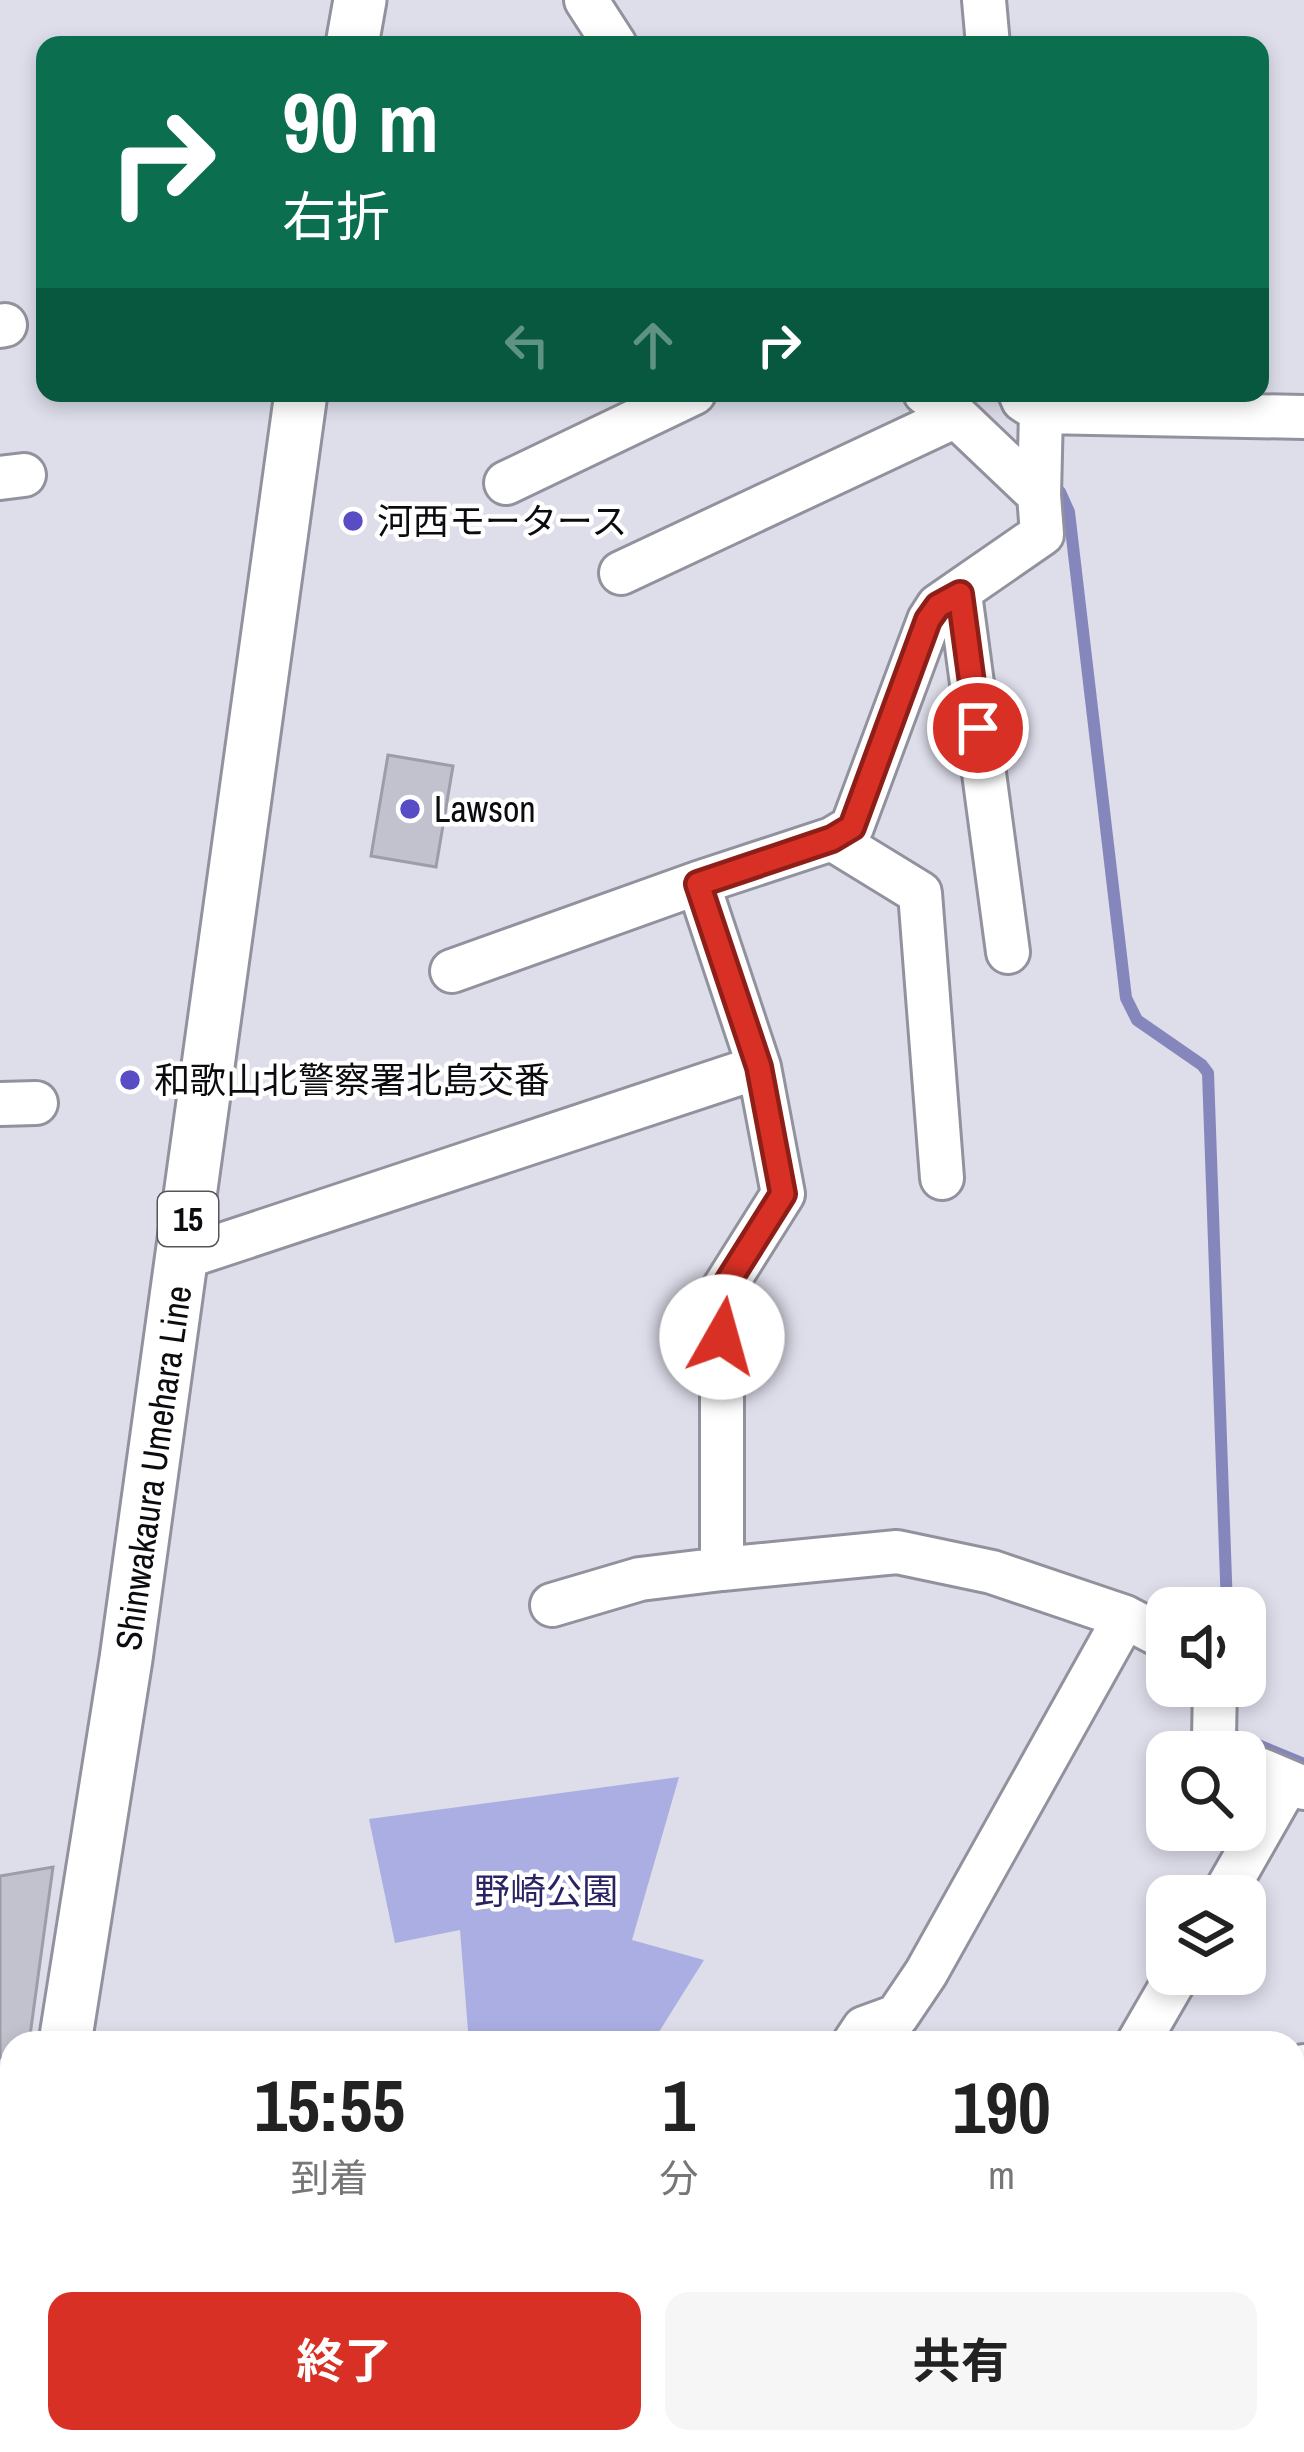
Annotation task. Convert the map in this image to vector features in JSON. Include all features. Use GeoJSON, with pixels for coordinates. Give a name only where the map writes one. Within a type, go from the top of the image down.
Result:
{"type":"FeatureCollection","features":[{"type":"Feature","properties":{"kind":"main road"},"geometry":{"type":"LineString","coordinates":[[354,36],[360,0]]}},
{"type":"Feature","properties":{"kind":"main road","name":"Shinwakaura Umehara Line"},"geometry":{"type":"LineString","coordinates":[[67,2031],[127,1659],[300,402]]}},
{"type":"Feature","properties":{"kind":"street"},"geometry":{"type":"LineString","coordinates":[[586,0],[609,36]]}},
{"type":"Feature","properties":{"kind":"street"},"geometry":{"type":"LineString","coordinates":[[984,0],[987,36]]}},
{"type":"Feature","properties":{"kind":"street"},"geometry":{"type":"LineString","coordinates":[[506,483],[675,402]]}},
{"type":"Feature","properties":{"kind":"street"},"geometry":{"type":"LineString","coordinates":[[621,573],[940,405],[1040,491]]}},
{"type":"Feature","properties":{"kind":"street"},"geometry":{"type":"LineString","coordinates":[[452,971],[832,839],[852,827],[928,620],[938,606],[1042,534],[1034,414],[1304,417]]}},
{"type":"Feature","properties":{"kind":"street"},"geometry":{"type":"LineString","coordinates":[[960,594],[1007,952]]}},
{"type":"Feature","properties":{"kind":"street"},"geometry":{"type":"LineString","coordinates":[[832,839],[920,893],[943,1178]]}},
{"type":"Feature","properties":{"kind":"street"},"geometry":{"type":"LineString","coordinates":[[698,884],[759,1067],[783,1194],[722,1291],[722,1569]]}},
{"type":"Feature","properties":{"kind":"street"},"geometry":{"type":"LineString","coordinates":[[182,1258],[759,1067]]}},
{"type":"Feature","properties":{"kind":"street"},"geometry":{"type":"LineString","coordinates":[[552,1605],[640,1579],[897,1552],[992,1573],[1125,1617],[1146,1628]]}},
{"type":"Feature","properties":{"kind":"street"},"geometry":{"type":"LineString","coordinates":[[862,2031],[897,2016],[926,1973],[1125,1617]]}},
{"type":"Feature","properties":{"kind":"street"},"geometry":{"type":"LineString","coordinates":[[1236,1875],[1296,1785],[1266,1772]]}},
{"type":"Feature","properties":{"kind":"street"},"geometry":{"type":"LineString","coordinates":[[1145,2031],[1166,1995]]}},
{"type":"Feature","properties":{"kind":"green space","name":"野崎公園"},"geometry":{"type":"Polygon","coordinates":[[[679,1777],[632,1940],[704,1960],[660,2031],[468,2031],[460,1930],[395,1943],[369,1819],[679,1777]]]}},
{"type":"Feature","properties":{"kind":"building"},"geometry":{"type":"Polygon","coordinates":[[[388,755],[453,766],[436,867],[371,856],[388,755]]]}},
{"type":"Feature","properties":{"kind":"building"},"geometry":{"type":"Polygon","coordinates":[[[53,1867],[31,2031],[0,2031],[0,1876],[53,1867]]]}},
{"type":"Feature","properties":{"kind":"waterway"},"geometry":{"type":"LineString","coordinates":[[1050,484],[1060,492],[1069,512],[1126,998],[1137,1020],[1208,1073],[1226,1587]]}},
{"type":"Feature","properties":{"kind":"waterway"},"geometry":{"type":"LineString","coordinates":[[1231,1723],[1231,1734],[1304,1764]]}},
{"type":"Feature","properties":{"kind":"place","name":"河西モータース"},"geometry":{"type":"Point","coordinates":[353,521]}},
{"type":"Feature","properties":{"kind":"place","name":"Lawson"},"geometry":{"type":"Point","coordinates":[410,809]}},
{"type":"Feature","properties":{"kind":"place","name":"和歌山北警察署北島交番"},"geometry":{"type":"Point","coordinates":[130,1080]}},
{"type":"Feature","properties":{"kind":"route"},"geometry":{"type":"LineString","coordinates":[[722,1337],[722,1291],[783,1194],[759,1067],[698,884],[832,839],[852,827],[928,620],[938,606],[960,594],[978,728]]}}]}
